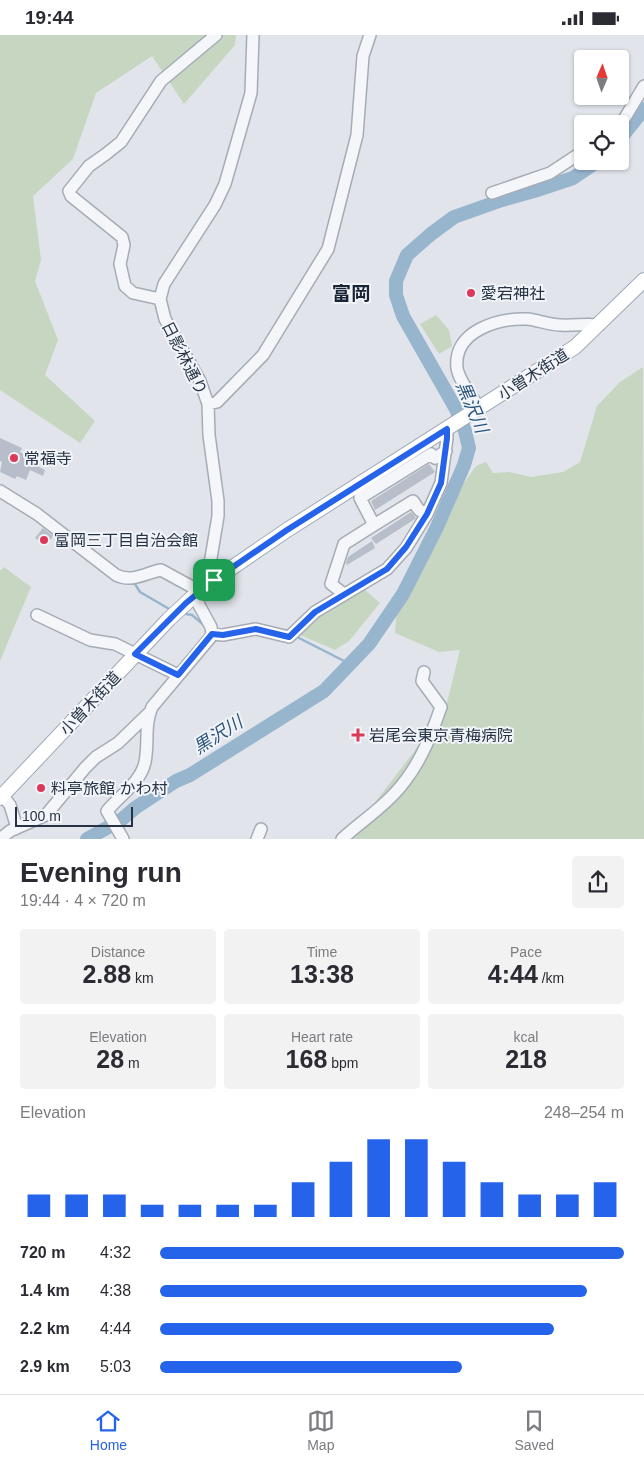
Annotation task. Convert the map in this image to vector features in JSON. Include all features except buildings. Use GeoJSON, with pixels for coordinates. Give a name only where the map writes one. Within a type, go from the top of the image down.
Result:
{"type":"FeatureCollection","features":[{"type":"Feature","properties":{"kind":"main road","name":"小曽木街道"},"geometry":{"type":"LineString","coordinates":[[2,793],[196,593],[287,530],[575,347],[644,280]]}},
{"type":"Feature","properties":{"kind":"street"},"geometry":{"type":"LineString","coordinates":[[160,299],[128,291],[120,272],[120,260],[124,245],[122,237],[71,196],[68,191],[89,166],[121,141],[161,81],[216,35]]}},
{"type":"Feature","properties":{"kind":"street","name":"日影林通り"},"geometry":{"type":"LineString","coordinates":[[214,580],[209,570],[218,516],[218,501],[209,435],[208,404],[200,381],[165,319],[160,299],[164,284],[215,205],[225,184],[251,93],[254,51],[253,35]]}},
{"type":"Feature","properties":{"kind":"street"},"geometry":{"type":"LineString","coordinates":[[208,404],[216,401],[263,355],[328,249],[357,135],[363,56],[370,35]]}},
{"type":"Feature","properties":{"kind":"street"},"geometry":{"type":"LineString","coordinates":[[627,115],[644,86]]}},
{"type":"Feature","properties":{"kind":"street"},"geometry":{"type":"LineString","coordinates":[[492,193],[550,173],[574,157]]}},
{"type":"Feature","properties":{"kind":"street"},"geometry":{"type":"LineString","coordinates":[[476,410],[457,367],[462,343],[468,336],[477,330],[491,325],[518,319],[538,320],[560,325],[599,325]]}},
{"type":"Feature","properties":{"kind":"street"},"geometry":{"type":"LineString","coordinates":[[212,634],[223,635],[256,629],[289,637],[315,612],[387,569],[406,547],[427,514],[441,483],[448,428]]}},
{"type":"Feature","properties":{"kind":"street"},"geometry":{"type":"LineString","coordinates":[[374,525],[360,498],[431,454],[435,458],[446,451]]}},
{"type":"Feature","properties":{"kind":"street"},"geometry":{"type":"LineString","coordinates":[[0,491],[37,514],[116,575],[133,579],[161,569],[187,583],[194,588],[199,605],[211,627],[212,634],[150,711],[118,743],[96,757],[85,767],[46,815],[17,828],[0,839]]}},
{"type":"Feature","properties":{"kind":"street"},"geometry":{"type":"LineString","coordinates":[[344,594],[331,584],[344,544],[413,501],[419,510],[427,514]]}},
{"type":"Feature","properties":{"kind":"street"},"geometry":{"type":"LineString","coordinates":[[37,615],[90,640],[116,644],[178,675]]}},
{"type":"Feature","properties":{"kind":"street"},"geometry":{"type":"LineString","coordinates":[[342,839],[368,819],[405,781],[430,740],[441,707],[422,681],[424,672]]}},
{"type":"Feature","properties":{"kind":"street"},"geometry":{"type":"LineString","coordinates":[[121,836],[109,816],[108,810],[130,788],[144,766],[150,711]]}},
{"type":"Feature","properties":{"kind":"street"},"geometry":{"type":"LineString","coordinates":[[2,793],[10,805],[17,828]]}},
{"type":"Feature","properties":{"kind":"green space"},"geometry":{"type":"Polygon","coordinates":[[[0,35],[236,35],[235,45],[184,104],[152,56],[96,93],[73,159],[33,196],[41,260],[35,281],[58,340],[45,375],[95,421],[80,443],[0,390],[0,35]]]}},
{"type":"Feature","properties":{"kind":"green space"},"geometry":{"type":"Polygon","coordinates":[[[436,315],[449,330],[452,346],[439,354],[420,324],[436,315]]]}},
{"type":"Feature","properties":{"kind":"green space"},"geometry":{"type":"Polygon","coordinates":[[[643,367],[644,839],[347,839],[445,711],[460,650],[439,652],[395,633],[397,606],[454,497],[476,466],[486,462],[493,473],[509,472],[531,477],[563,472],[580,462],[597,406],[620,382],[643,367]]]}},
{"type":"Feature","properties":{"kind":"green space"},"geometry":{"type":"Polygon","coordinates":[[[4,567],[31,587],[0,661],[0,571],[4,567]]]}},
{"type":"Feature","properties":{"kind":"green space"},"geometry":{"type":"Polygon","coordinates":[[[364,589],[380,603],[349,641],[335,650],[298,634],[312,619],[364,589]]]}},
{"type":"Feature","properties":{"kind":"waterway","name":"黒沢川"},"geometry":{"type":"LineString","coordinates":[[629,128],[644,109]]}},
{"type":"Feature","properties":{"kind":"waterway","name":"黒沢川"},"geometry":{"type":"LineString","coordinates":[[87,839],[121,820],[135,808],[176,781],[190,775],[324,691],[369,644],[403,594],[437,527],[464,465],[469,448],[465,431],[456,409],[403,316],[396,295],[396,281],[407,255],[454,217],[573,178],[585,170]]}},
{"type":"Feature","properties":{"kind":"waterway"},"geometry":{"type":"LineString","coordinates":[[129,583],[135,584],[140,592],[171,610]]}},
{"type":"Feature","properties":{"kind":"waterway"},"geometry":{"type":"LineString","coordinates":[[186,614],[192,615],[205,626]]}},
{"type":"Feature","properties":{"kind":"waterway"},"geometry":{"type":"LineString","coordinates":[[297,637],[350,664]]}},
{"type":"Feature","properties":{"kind":"place","name":"愛宕神社"},"geometry":{"type":"Point","coordinates":[471,293]}},
{"type":"Feature","properties":{"kind":"place","name":"常福寺"},"geometry":{"type":"Point","coordinates":[14,458]}},
{"type":"Feature","properties":{"kind":"place","name":"富岡三丁目自治会館"},"geometry":{"type":"Point","coordinates":[44,540]}},
{"type":"Feature","properties":{"kind":"place","name":"岩尾会東京青梅病院"},"geometry":{"type":"Point","coordinates":[358,735]}},
{"type":"Feature","properties":{"kind":"place","name":"料亭旅館 かわ村"},"geometry":{"type":"Point","coordinates":[41,788]}},
{"type":"Feature","properties":{"kind":"district","name":"富岡"},"geometry":{"type":"Point","coordinates":[351,293]}},
{"type":"Feature","properties":{"kind":"route"},"geometry":{"type":"LineString","coordinates":[[447,429],[441,483],[427,514],[406,547],[387,569],[315,612],[289,637],[256,629],[223,635],[212,634],[205,645],[178,675],[135,654],[196,593],[214,580],[287,530],[447,429]]}}]}
